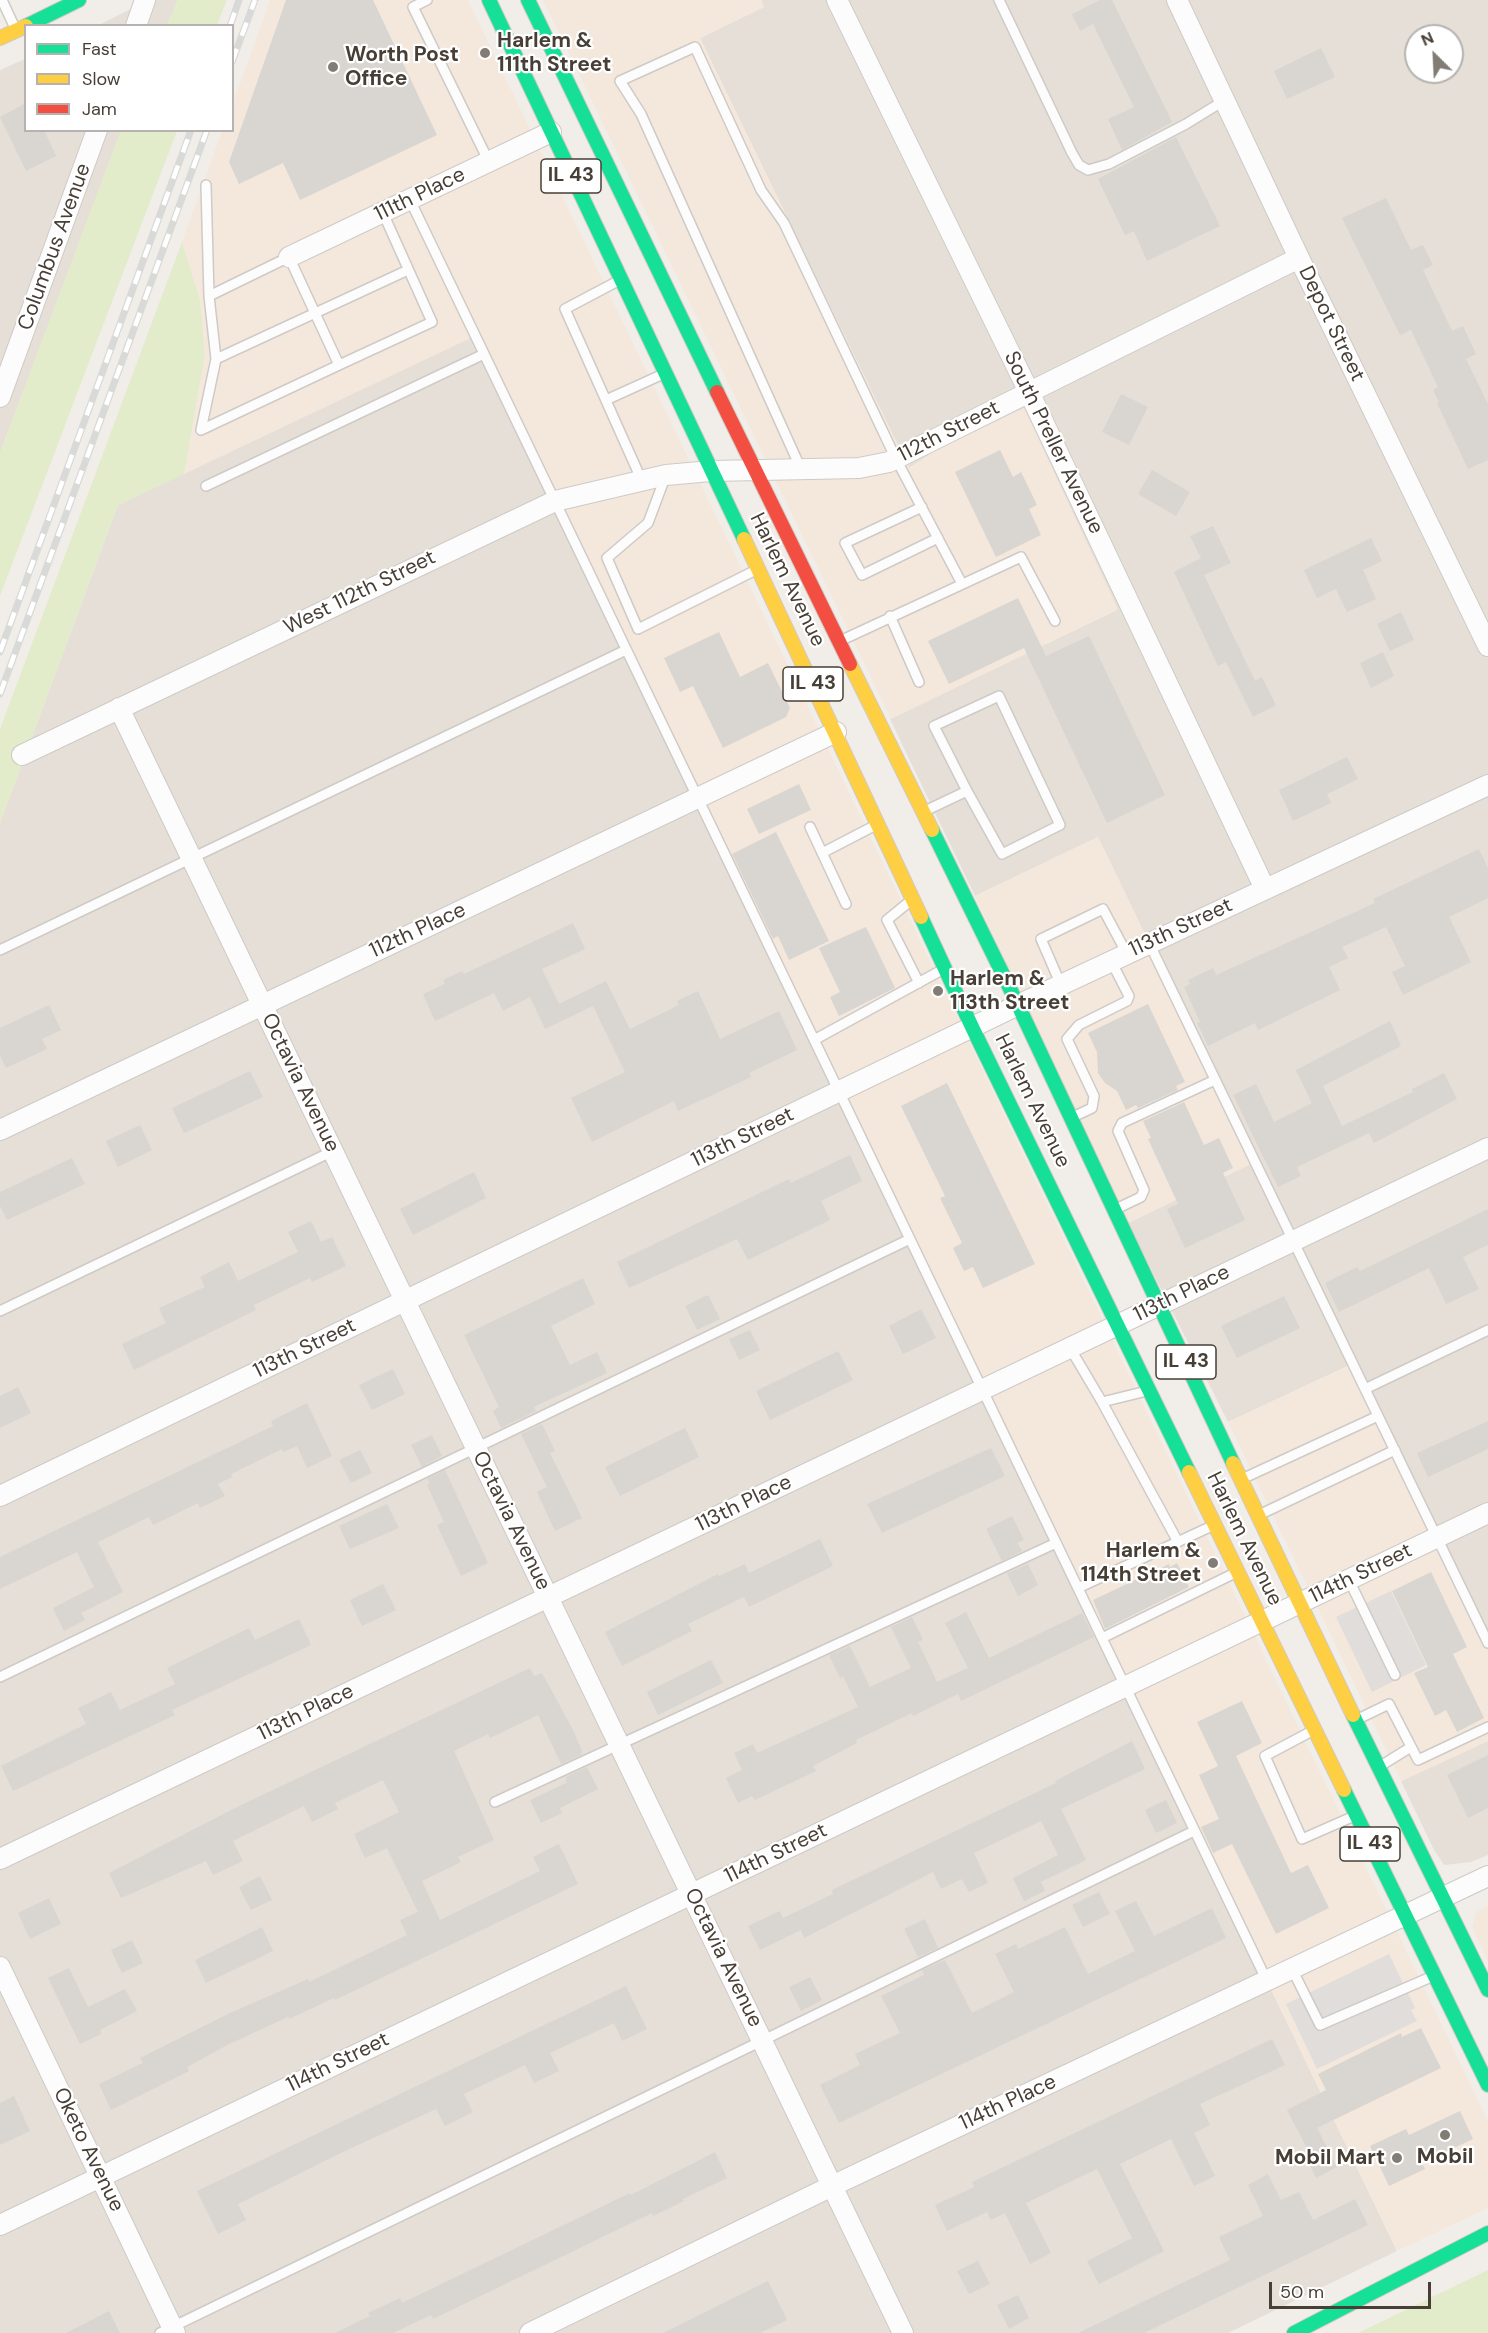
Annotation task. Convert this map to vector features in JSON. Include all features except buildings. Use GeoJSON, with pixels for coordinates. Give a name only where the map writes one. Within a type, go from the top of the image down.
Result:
{"type":"FeatureCollection","features":[{"type":"Feature","properties":{"kind":"main road"},"geometry":{"type":"LineString","coordinates":[[29,24],[79,0]]}},
{"type":"Feature","properties":{"kind":"main road","name":"Harlem Avenue"},"geometry":{"type":"LineString","coordinates":[[489,0],[836,732],[972,1027],[1488,2085]]}},
{"type":"Feature","properties":{"kind":"main road","name":"Harlem Avenue"},"geometry":{"type":"LineString","coordinates":[[528,0],[755,471],[1073,1118],[1299,1604],[1488,1990]]}},
{"type":"Feature","properties":{"kind":"main road"},"geometry":{"type":"LineString","coordinates":[[0,38],[23,27]]}},
{"type":"Feature","properties":{"kind":"main road"},"geometry":{"type":"LineString","coordinates":[[551,132],[585,117]]}},
{"type":"Feature","properties":{"kind":"main road"},"geometry":{"type":"LineString","coordinates":[[1294,2333],[1488,2233]]}},
{"type":"Feature","properties":{"kind":"street"},"geometry":{"type":"LineString","coordinates":[[137,24],[145,0]]}},
{"type":"Feature","properties":{"kind":"street","name":"South Preller Avenue"},"geometry":{"type":"LineString","coordinates":[[837,0],[1029,392],[1265,889]]}},
{"type":"Feature","properties":{"kind":"street","name":"Depot Street"},"geometry":{"type":"LineString","coordinates":[[1178,0],[1299,258],[1488,646]]}},
{"type":"Feature","properties":{"kind":"street","name":"Columbus Avenue"},"geometry":{"type":"LineString","coordinates":[[0,397],[96,132]]}},
{"type":"Feature","properties":{"kind":"street","name":"111th Place"},"geometry":{"type":"LineString","coordinates":[[289,257],[551,132]]}},
{"type":"Feature","properties":{"kind":"street","name":"112th Street"},"geometry":{"type":"LineString","coordinates":[[711,471],[859,468],[896,459],[1299,258]]}},
{"type":"Feature","properties":{"kind":"street","name":"West 112th Street"},"geometry":{"type":"LineString","coordinates":[[22,755],[555,501],[666,475],[711,471]]}},
{"type":"Feature","properties":{"kind":"street","name":"Octavia Avenue"},"geometry":{"type":"LineString","coordinates":[[119,708],[903,2333]]}},
{"type":"Feature","properties":{"kind":"street","name":"112th Place"},"geometry":{"type":"LineString","coordinates":[[0,1130],[836,732]]}},
{"type":"Feature","properties":{"kind":"street","name":"113th Street"},"geometry":{"type":"LineString","coordinates":[[0,1496],[1018,1005],[1488,785]]}},
{"type":"Feature","properties":{"kind":"street","name":"113th Place"},"geometry":{"type":"LineString","coordinates":[[0,1859],[1488,1148]]}},
{"type":"Feature","properties":{"kind":"street","name":"114th Street"},"geometry":{"type":"LineString","coordinates":[[0,2225],[1488,1513]]}},
{"type":"Feature","properties":{"kind":"street","name":"114th Place"},"geometry":{"type":"LineString","coordinates":[[530,2333],[832,2186],[1488,1876]]}},
{"type":"Feature","properties":{"kind":"street","name":"Oketo Avenue"},"geometry":{"type":"LineString","coordinates":[[0,1967],[101,2176],[169,2331]]}},
{"type":"Feature","properties":{"kind":"lane"},"geometry":{"type":"LineString","coordinates":[[2,0],[23,27]]}},
{"type":"Feature","properties":{"kind":"lane"},"geometry":{"type":"LineString","coordinates":[[427,0],[411,4],[489,162]]}},
{"type":"Feature","properties":{"kind":"lane"},"geometry":{"type":"LineString","coordinates":[[999,0],[1072,153],[1079,165],[1088,170],[1109,164],[1186,124],[1225,100]]}},
{"type":"Feature","properties":{"kind":"lane"},"geometry":{"type":"LineString","coordinates":[[801,470],[641,114],[620,81],[695,46],[761,190],[784,223],[896,459],[961,582]]}},
{"type":"Feature","properties":{"kind":"lane"},"geometry":{"type":"LineString","coordinates":[[206,185],[209,296],[216,359],[201,430],[432,322],[383,213]]}},
{"type":"Feature","properties":{"kind":"lane"},"geometry":{"type":"LineString","coordinates":[[410,200],[1266,1981]]}},
{"type":"Feature","properties":{"kind":"lane"},"geometry":{"type":"LineString","coordinates":[[209,296],[289,257],[339,365]]}},
{"type":"Feature","properties":{"kind":"lane"},"geometry":{"type":"LineString","coordinates":[[216,359],[408,270]]}},
{"type":"Feature","properties":{"kind":"lane"},"geometry":{"type":"LineString","coordinates":[[620,279],[565,309],[642,481]]}},
{"type":"Feature","properties":{"kind":"lane"},"geometry":{"type":"LineString","coordinates":[[206,486],[484,354]]}},
{"type":"Feature","properties":{"kind":"lane"},"geometry":{"type":"LineString","coordinates":[[606,400],[665,374]]}},
{"type":"Feature","properties":{"kind":"lane"},"geometry":{"type":"LineString","coordinates":[[666,475],[648,523],[607,558],[638,629],[758,569]]}},
{"type":"Feature","properties":{"kind":"lane"},"geometry":{"type":"LineString","coordinates":[[922,507],[845,543],[862,575],[938,538]]}},
{"type":"Feature","properties":{"kind":"lane"},"geometry":{"type":"LineString","coordinates":[[839,641],[961,582],[1021,556],[1055,621]]}},
{"type":"Feature","properties":{"kind":"lane"},"geometry":{"type":"LineString","coordinates":[[890,616],[919,682]]}},
{"type":"Feature","properties":{"kind":"lane"},"geometry":{"type":"LineString","coordinates":[[0,950],[626,650]]}},
{"type":"Feature","properties":{"kind":"lane"},"geometry":{"type":"LineString","coordinates":[[999,696],[1060,825],[1002,854],[966,791],[934,726],[999,696]]}},
{"type":"Feature","properties":{"kind":"lane"},"geometry":{"type":"LineString","coordinates":[[923,812],[966,791]]}},
{"type":"Feature","properties":{"kind":"lane"},"geometry":{"type":"LineString","coordinates":[[822,853],[879,824]]}},
{"type":"Feature","properties":{"kind":"lane"},"geometry":{"type":"LineString","coordinates":[[810,827],[846,904]]}},
{"type":"Feature","properties":{"kind":"lane"},"geometry":{"type":"LineString","coordinates":[[913,899],[887,920],[919,983]]}},
{"type":"Feature","properties":{"kind":"lane"},"geometry":{"type":"LineString","coordinates":[[1061,985],[1041,939],[1103,909],[1129,996],[1127,1001],[1079,1025],[1067,1039],[1094,1096],[1092,1108],[1073,1118]]}},
{"type":"Feature","properties":{"kind":"lane"},"geometry":{"type":"LineString","coordinates":[[1149,943],[1488,1643]]}},
{"type":"Feature","properties":{"kind":"lane"},"geometry":{"type":"LineString","coordinates":[[814,1040],[945,968]]}},
{"type":"Feature","properties":{"kind":"lane"},"geometry":{"type":"LineString","coordinates":[[1115,1209],[1141,1197],[1144,1190],[1118,1131],[1122,1123],[1215,1080]]}},
{"type":"Feature","properties":{"kind":"lane"},"geometry":{"type":"LineString","coordinates":[[0,1311],[333,1151]]}},
{"type":"Feature","properties":{"kind":"lane"},"geometry":{"type":"LineString","coordinates":[[0,1677],[910,1239]]}},
{"type":"Feature","properties":{"kind":"lane"},"geometry":{"type":"LineString","coordinates":[[1365,1389],[1488,1330]]}},
{"type":"Feature","properties":{"kind":"lane"},"geometry":{"type":"LineString","coordinates":[[1070,1348],[1178,1542]]}},
{"type":"Feature","properties":{"kind":"lane"},"geometry":{"type":"LineString","coordinates":[[1102,1402],[1149,1391]]}},
{"type":"Feature","properties":{"kind":"lane"},"geometry":{"type":"LineString","coordinates":[[1241,1479],[1378,1416]]}},
{"type":"Feature","properties":{"kind":"lane"},"geometry":{"type":"LineString","coordinates":[[1258,1516],[1395,1450]]}},
{"type":"Feature","properties":{"kind":"lane"},"geometry":{"type":"LineString","coordinates":[[1078,1588],[1214,1525]]}},
{"type":"Feature","properties":{"kind":"lane"},"geometry":{"type":"LineString","coordinates":[[495,1802],[1056,1543]]}},
{"type":"Feature","properties":{"kind":"lane"},"geometry":{"type":"LineString","coordinates":[[1102,1638],[1237,1572]]}},
{"type":"Feature","properties":{"kind":"lane"},"geometry":{"type":"LineString","coordinates":[[1349,1580],[1395,1675]]}},
{"type":"Feature","properties":{"kind":"lane"},"geometry":{"type":"LineString","coordinates":[[1355,1720],[1389,1704],[1418,1760],[1488,1727]]}},
{"type":"Feature","properties":{"kind":"lane"},"geometry":{"type":"LineString","coordinates":[[1314,1730],[1265,1756],[1302,1839],[1356,1815]]}},
{"type":"Feature","properties":{"kind":"lane"},"geometry":{"type":"LineString","coordinates":[[1378,1768],[1411,1747]]}},
{"type":"Feature","properties":{"kind":"lane"},"geometry":{"type":"LineString","coordinates":[[169,2331],[1194,1831]]}},
{"type":"Feature","properties":{"kind":"lane"},"geometry":{"type":"LineString","coordinates":[[1292,1969],[1320,2025],[1435,1975]]}},
{"type":"Feature","properties":{"kind":"shaded area"},"geometry":{"type":"Polygon","coordinates":[[[148,0],[178,0],[167,24],[101,24],[148,0]]]}},
{"type":"Feature","properties":{"kind":"shaded area"},"geometry":{"type":"Polygon","coordinates":[[[270,0],[468,0],[1488,2121],[1488,2208],[1397,2251],[475,336],[184,474],[205,355],[200,300],[182,242],[222,132],[234,132],[234,100],[270,0]]]}},
{"type":"Feature","properties":{"kind":"shaded area"},"geometry":{"type":"Polygon","coordinates":[[[543,0],[761,0],[764,7],[700,38],[909,468],[937,450],[1024,408],[1118,609],[891,719],[543,0]]]}},
{"type":"Feature","properties":{"kind":"shaded area"},"geometry":{"type":"Polygon","coordinates":[[[761,0],[1488,0],[1488,1643],[1352,1364],[1228,1422],[1128,1223],[1255,1162],[1098,837],[975,896],[890,719],[1117,610],[937,450],[909,468],[700,38],[764,7],[761,0]]]}},
{"type":"Feature","properties":{"kind":"shaded area"},"geometry":{"type":"Polygon","coordinates":[[[24,59],[24,132],[121,132],[0,453],[0,70],[24,59]]]}},
{"type":"Feature","properties":{"kind":"shaded area"},"geometry":{"type":"Polygon","coordinates":[[[475,335],[1397,2251],[1228,2333],[0,2333],[0,823],[118,505],[475,335]]]}},
{"type":"Feature","properties":{"kind":"shaded area"},"geometry":{"type":"Polygon","coordinates":[[[1098,837],[1255,1162],[1128,1223],[975,896],[1098,837]]]}},
{"type":"Feature","properties":{"kind":"shaded area"},"geometry":{"type":"Polygon","coordinates":[[[1353,1364],[1488,1643],[1488,1741],[1401,1781],[1228,1422],[1353,1364]]]}},
{"type":"Feature","properties":{"kind":"shaded area"},"geometry":{"type":"Polygon","coordinates":[[[1391,1591],[1426,1665],[1372,1692],[1336,1617],[1391,1591]]]}},
{"type":"Feature","properties":{"kind":"shaded area"},"geometry":{"type":"Polygon","coordinates":[[[1488,1741],[1488,1855],[1471,1862],[1444,1865],[1433,1848],[1401,1781],[1488,1741]]]}},
{"type":"Feature","properties":{"kind":"shaded area"},"geometry":{"type":"Polygon","coordinates":[[[1488,1906],[1488,1962],[1472,1927],[1476,1912],[1488,1906]]]}},
{"type":"Feature","properties":{"kind":"shaded area"},"geometry":{"type":"Polygon","coordinates":[[[1389,1954],[1415,2008],[1411,2010],[1417,2021],[1317,2069],[1286,2004],[1389,1954]]]}},
{"type":"Feature","properties":{"kind":"green space"},"geometry":{"type":"Polygon","coordinates":[[[178,0],[227,0],[217,24],[167,24],[178,0]]]}},
{"type":"Feature","properties":{"kind":"green space"},"geometry":{"type":"Polygon","coordinates":[[[120,132],[177,132],[0,596],[0,453],[120,132]]]}},
{"type":"Feature","properties":{"kind":"green space"},"geometry":{"type":"Polygon","coordinates":[[[182,242],[200,300],[205,355],[184,474],[118,505],[0,823],[0,729],[182,242]]]}},
{"type":"Feature","properties":{"kind":"green space"},"geometry":{"type":"Polygon","coordinates":[[[1488,2270],[1488,2333],[1358,2333],[1488,2270]]]}},
{"type":"Feature","properties":{"kind":"railway"},"geometry":{"type":"LineString","coordinates":[[231,24],[239,0]]}},
{"type":"Feature","properties":{"kind":"railway"},"geometry":{"type":"LineString","coordinates":[[234,57],[255,0]]}},
{"type":"Feature","properties":{"kind":"railway"},"geometry":{"type":"LineString","coordinates":[[0,652],[190,132]]}},
{"type":"Feature","properties":{"kind":"railway"},"geometry":{"type":"LineString","coordinates":[[0,694],[206,132]]}},
{"type":"Feature","properties":{"kind":"traffic: fast"},"geometry":{"type":"LineString","coordinates":[[30,24],[79,0]]}},
{"type":"Feature","properties":{"kind":"traffic: fast"},"geometry":{"type":"LineString","coordinates":[[489,0],[744,539]]}},
{"type":"Feature","properties":{"kind":"traffic: fast"},"geometry":{"type":"LineString","coordinates":[[528,0],[717,392]]}},
{"type":"Feature","properties":{"kind":"traffic: fast"},"geometry":{"type":"LineString","coordinates":[[932,830],[1018,1005],[1233,1463]]}},
{"type":"Feature","properties":{"kind":"traffic: fast"},"geometry":{"type":"LineString","coordinates":[[921,917],[972,1027],[1189,1472]]}},
{"type":"Feature","properties":{"kind":"traffic: fast"},"geometry":{"type":"LineString","coordinates":[[1353,1715],[1488,1990]]}},
{"type":"Feature","properties":{"kind":"traffic: fast"},"geometry":{"type":"LineString","coordinates":[[1344,1790],[1488,2085]]}},
{"type":"Feature","properties":{"kind":"traffic: fast"},"geometry":{"type":"LineString","coordinates":[[1294,2333],[1488,2233]]}},
{"type":"Feature","properties":{"kind":"traffic: slow"},"geometry":{"type":"LineString","coordinates":[[0,38],[24,27]]}},
{"type":"Feature","properties":{"kind":"traffic: slow"},"geometry":{"type":"LineString","coordinates":[[744,539],[921,917]]}},
{"type":"Feature","properties":{"kind":"traffic: slow"},"geometry":{"type":"LineString","coordinates":[[850,664],[932,830]]}},
{"type":"Feature","properties":{"kind":"traffic: slow"},"geometry":{"type":"LineString","coordinates":[[1233,1463],[1353,1715]]}},
{"type":"Feature","properties":{"kind":"traffic: slow"},"geometry":{"type":"LineString","coordinates":[[1189,1472],[1344,1790]]}},
{"type":"Feature","properties":{"kind":"traffic: jam"},"geometry":{"type":"LineString","coordinates":[[717,392],[850,664]]}},
{"type":"Feature","properties":{"kind":"place","name":"Harlem & 111th Street"},"geometry":{"type":"Point","coordinates":[485,53]}},
{"type":"Feature","properties":{"kind":"place","name":"Worth Post Office"},"geometry":{"type":"Point","coordinates":[333,67]}},
{"type":"Feature","properties":{"kind":"place","name":"Harlem & 113th Street"},"geometry":{"type":"Point","coordinates":[938,991]}},
{"type":"Feature","properties":{"kind":"place","name":"Harlem & 114th Street"},"geometry":{"type":"Point","coordinates":[1213,1563]}},
{"type":"Feature","properties":{"kind":"place","name":"Mobil"},"geometry":{"type":"Point","coordinates":[1445,2135]}},
{"type":"Feature","properties":{"kind":"place","name":"Mobil Mart"},"geometry":{"type":"Point","coordinates":[1397,2158]}}]}
